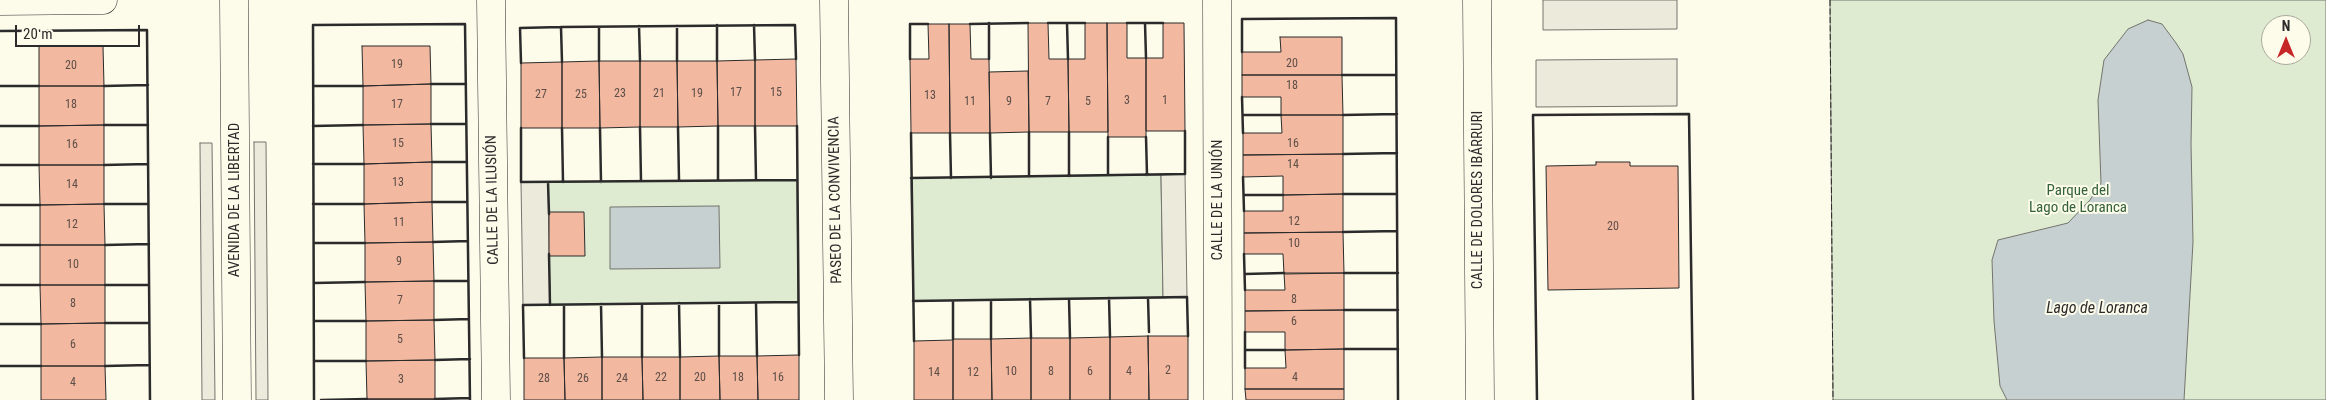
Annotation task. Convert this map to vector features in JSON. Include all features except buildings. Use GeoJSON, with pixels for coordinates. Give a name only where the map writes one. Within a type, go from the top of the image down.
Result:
{"type":"FeatureCollection","features":[{"type":"Feature","properties":{"kind":"street"},"geometry":{"type":"LineString","coordinates":[[0,1],[103,0]]}},
{"type":"Feature","properties":{"kind":"street","name":"AVENIDA DE LA LIBERTAD"},"geometry":{"type":"LineString","coordinates":[[234,0],[237,400]]}},
{"type":"Feature","properties":{"kind":"street","name":"CALLE DE LA ILUSIÓN"},"geometry":{"type":"LineString","coordinates":[[491,0],[496,400]]}},
{"type":"Feature","properties":{"kind":"street","name":"PASEO DE LA CONVIVENCIA"},"geometry":{"type":"LineString","coordinates":[[834,0],[839,400]]}},
{"type":"Feature","properties":{"kind":"street","name":"CALLE DE LA UNIÓN"},"geometry":{"type":"LineString","coordinates":[[1217,0],[1218,400]]}},
{"type":"Feature","properties":{"kind":"street","name":"CALLE DE DOLORES IBÁRRURI"},"geometry":{"type":"LineString","coordinates":[[1477,0],[1480,400]]}},
{"type":"Feature","properties":{"kind":"green space","name":"Parque del Lago de Loranca"},"geometry":{"type":"Polygon","coordinates":[[[1830,0],[2326,0],[2326,400],[1833,400],[1830,0]]]}},
{"type":"Feature","properties":{"kind":"green space"},"geometry":{"type":"Polygon","coordinates":[[[1161,175],[1163,298],[913,301],[911,178],[1161,175]]]}},
{"type":"Feature","properties":{"kind":"green space"},"geometry":{"type":"Polygon","coordinates":[[[797,180],[798,302],[550,305],[548,182],[797,180]]]}},
{"type":"Feature","properties":{"kind":"shaded area"},"geometry":{"type":"Polygon","coordinates":[[[1543,0],[1677,0],[1677,29],[1543,30],[1543,0]]]}},
{"type":"Feature","properties":{"kind":"shaded area"},"geometry":{"type":"Polygon","coordinates":[[[1677,59],[1677,106],[1536,107],[1536,60],[1677,59]]]}},
{"type":"Feature","properties":{"kind":"shaded area"},"geometry":{"type":"Polygon","coordinates":[[[254,142],[266,142],[268,400],[256,400],[254,142]]]}},
{"type":"Feature","properties":{"kind":"shaded area"},"geometry":{"type":"Polygon","coordinates":[[[200,143],[212,143],[215,400],[202,400],[200,143]]]}},
{"type":"Feature","properties":{"kind":"shaded area"},"geometry":{"type":"Polygon","coordinates":[[[1185,174],[1187,297],[1163,298],[1161,175],[1185,174]]]}},
{"type":"Feature","properties":{"kind":"shaded area"},"geometry":{"type":"Polygon","coordinates":[[[521,182],[548,182],[550,305],[523,305],[521,182]]]}},
{"type":"Feature","properties":{"kind":"water","name":"Lago de Loranca"},"geometry":{"type":"Polygon","coordinates":[[[2148,20],[2162,24],[2176,43],[2183,54],[2192,87],[2193,242],[2184,400],[2007,400],[2000,386],[1994,321],[1992,260],[1998,240],[2068,223],[2090,200],[2101,183],[2098,100],[2104,60],[2128,29],[2148,20]]]}},
{"type":"Feature","properties":{"kind":"water"},"geometry":{"type":"Polygon","coordinates":[[[719,206],[720,268],[610,269],[610,207],[719,206]]]}},
{"type":"Feature","properties":{"kind":"fence"},"geometry":{"type":"LineString","coordinates":[[1830,0],[1833,400]]}},
{"type":"Feature","properties":{"kind":"wall"},"geometry":{"type":"LineString","coordinates":[[1242,52],[1242,19],[1396,18],[1398,400]]}},
{"type":"Feature","properties":{"kind":"wall"},"geometry":{"type":"LineString","coordinates":[[989,23],[989,59]]}},
{"type":"Feature","properties":{"kind":"wall"},"geometry":{"type":"LineString","coordinates":[[970,24],[1028,23]]}},
{"type":"Feature","properties":{"kind":"wall"},"geometry":{"type":"LineString","coordinates":[[1048,23],[1085,23]]}},
{"type":"Feature","properties":{"kind":"wall"},"geometry":{"type":"LineString","coordinates":[[1067,23],[1068,59]]}},
{"type":"Feature","properties":{"kind":"wall"},"geometry":{"type":"LineString","coordinates":[[1127,23],[1163,23]]}},
{"type":"Feature","properties":{"kind":"wall"},"geometry":{"type":"LineString","coordinates":[[1145,23],[1146,58]]}},
{"type":"Feature","properties":{"kind":"wall"},"geometry":{"type":"LineString","coordinates":[[314,400],[313,25],[465,24],[470,400]]}},
{"type":"Feature","properties":{"kind":"wall"},"geometry":{"type":"LineString","coordinates":[[910,59],[910,24],[928,24]]}},
{"type":"Feature","properties":{"kind":"wall"},"geometry":{"type":"LineString","coordinates":[[717,25],[717,61]]}},
{"type":"Feature","properties":{"kind":"wall"},"geometry":{"type":"LineString","coordinates":[[754,25],[755,60]]}},
{"type":"Feature","properties":{"kind":"wall"},"geometry":{"type":"LineString","coordinates":[[521,63],[520,28],[561,27],[795,25],[796,59]]}},
{"type":"Feature","properties":{"kind":"wall"},"geometry":{"type":"LineString","coordinates":[[639,26],[640,61]]}},
{"type":"Feature","properties":{"kind":"wall"},"geometry":{"type":"LineString","coordinates":[[677,26],[677,61]]}},
{"type":"Feature","properties":{"kind":"wall"},"geometry":{"type":"LineString","coordinates":[[561,27],[562,62]]}},
{"type":"Feature","properties":{"kind":"wall"},"geometry":{"type":"LineString","coordinates":[[599,27],[599,61]]}},
{"type":"Feature","properties":{"kind":"wall"},"geometry":{"type":"LineString","coordinates":[[0,31],[147,30],[150,400]]}},
{"type":"Feature","properties":{"kind":"wall"},"geometry":{"type":"LineString","coordinates":[[1342,75],[1396,75]]}},
{"type":"Feature","properties":{"kind":"wall"},"geometry":{"type":"LineString","coordinates":[[431,84],[466,84]]}},
{"type":"Feature","properties":{"kind":"wall"},"geometry":{"type":"LineString","coordinates":[[104,86],[148,85]]}},
{"type":"Feature","properties":{"kind":"wall"},"geometry":{"type":"LineString","coordinates":[[0,86],[39,86]]}},
{"type":"Feature","properties":{"kind":"wall"},"geometry":{"type":"LineString","coordinates":[[313,86],[363,86]]}},
{"type":"Feature","properties":{"kind":"wall"},"geometry":{"type":"LineString","coordinates":[[1242,97],[1243,133]]}},
{"type":"Feature","properties":{"kind":"wall"},"geometry":{"type":"LineString","coordinates":[[1343,115],[1397,114]]}},
{"type":"Feature","properties":{"kind":"wall"},"geometry":{"type":"LineString","coordinates":[[1537,400],[1533,115],[1689,114],[1693,400]]}},
{"type":"Feature","properties":{"kind":"wall"},"geometry":{"type":"LineString","coordinates":[[1243,115],[1281,115]]}},
{"type":"Feature","properties":{"kind":"wall"},"geometry":{"type":"LineString","coordinates":[[431,124],[466,124]]}},
{"type":"Feature","properties":{"kind":"wall"},"geometry":{"type":"LineString","coordinates":[[104,125],[148,125]]}},
{"type":"Feature","properties":{"kind":"wall"},"geometry":{"type":"LineString","coordinates":[[313,126],[363,125]]}},
{"type":"Feature","properties":{"kind":"wall"},"geometry":{"type":"LineString","coordinates":[[0,126],[39,126]]}},
{"type":"Feature","properties":{"kind":"wall"},"geometry":{"type":"LineString","coordinates":[[718,126],[718,180]]}},
{"type":"Feature","properties":{"kind":"wall"},"geometry":{"type":"LineString","coordinates":[[755,126],[756,180]]}},
{"type":"Feature","properties":{"kind":"wall"},"geometry":{"type":"LineString","coordinates":[[797,126],[799,355]]}},
{"type":"Feature","properties":{"kind":"wall"},"geometry":{"type":"LineString","coordinates":[[640,127],[641,181]]}},
{"type":"Feature","properties":{"kind":"wall"},"geometry":{"type":"LineString","coordinates":[[678,127],[679,180]]}},
{"type":"Feature","properties":{"kind":"wall"},"geometry":{"type":"LineString","coordinates":[[521,128],[521,182],[797,180]]}},
{"type":"Feature","properties":{"kind":"wall"},"geometry":{"type":"LineString","coordinates":[[562,128],[563,182]]}},
{"type":"Feature","properties":{"kind":"wall"},"geometry":{"type":"LineString","coordinates":[[600,128],[601,182]]}},
{"type":"Feature","properties":{"kind":"wall"},"geometry":{"type":"LineString","coordinates":[[911,178],[1185,174],[1185,131]]}},
{"type":"Feature","properties":{"kind":"wall"},"geometry":{"type":"LineString","coordinates":[[1029,132],[1029,177]]}},
{"type":"Feature","properties":{"kind":"wall"},"geometry":{"type":"LineString","coordinates":[[1069,132],[1069,176]]}},
{"type":"Feature","properties":{"kind":"wall"},"geometry":{"type":"LineString","coordinates":[[911,133],[914,341]]}},
{"type":"Feature","properties":{"kind":"wall"},"geometry":{"type":"LineString","coordinates":[[950,133],[951,178]]}},
{"type":"Feature","properties":{"kind":"wall"},"geometry":{"type":"LineString","coordinates":[[990,133],[991,178]]}},
{"type":"Feature","properties":{"kind":"wall"},"geometry":{"type":"LineString","coordinates":[[1108,137],[1108,175]]}},
{"type":"Feature","properties":{"kind":"wall"},"geometry":{"type":"LineString","coordinates":[[1146,137],[1147,175]]}},
{"type":"Feature","properties":{"kind":"wall"},"geometry":{"type":"LineString","coordinates":[[1343,154],[1397,153]]}},
{"type":"Feature","properties":{"kind":"wall"},"geometry":{"type":"LineString","coordinates":[[432,162],[467,162]]}},
{"type":"Feature","properties":{"kind":"wall"},"geometry":{"type":"LineString","coordinates":[[104,165],[148,164]]}},
{"type":"Feature","properties":{"kind":"wall"},"geometry":{"type":"LineString","coordinates":[[313,164],[364,164]]}},
{"type":"Feature","properties":{"kind":"wall"},"geometry":{"type":"LineString","coordinates":[[0,165],[39,165]]}},
{"type":"Feature","properties":{"kind":"wall"},"geometry":{"type":"LineString","coordinates":[[1243,177],[1244,211]]}},
{"type":"Feature","properties":{"kind":"wall"},"geometry":{"type":"LineString","coordinates":[[548,182],[549,214]]}},
{"type":"Feature","properties":{"kind":"wall"},"geometry":{"type":"LineString","coordinates":[[1343,194],[1397,194]]}},
{"type":"Feature","properties":{"kind":"wall"},"geometry":{"type":"LineString","coordinates":[[1244,195],[1283,195]]}},
{"type":"Feature","properties":{"kind":"wall"},"geometry":{"type":"LineString","coordinates":[[432,202],[467,202]]}},
{"type":"Feature","properties":{"kind":"wall"},"geometry":{"type":"LineString","coordinates":[[104,204],[148,204]]}},
{"type":"Feature","properties":{"kind":"wall"},"geometry":{"type":"LineString","coordinates":[[313,204],[364,204]]}},
{"type":"Feature","properties":{"kind":"wall"},"geometry":{"type":"LineString","coordinates":[[0,205],[40,205]]}},
{"type":"Feature","properties":{"kind":"wall"},"geometry":{"type":"LineString","coordinates":[[1343,232],[1397,231]]}},
{"type":"Feature","properties":{"kind":"wall"},"geometry":{"type":"LineString","coordinates":[[433,242],[468,241]]}},
{"type":"Feature","properties":{"kind":"wall"},"geometry":{"type":"LineString","coordinates":[[314,243],[365,243]]}},
{"type":"Feature","properties":{"kind":"wall"},"geometry":{"type":"LineString","coordinates":[[105,245],[149,244]]}},
{"type":"Feature","properties":{"kind":"wall"},"geometry":{"type":"LineString","coordinates":[[0,245],[40,245]]}},
{"type":"Feature","properties":{"kind":"wall"},"geometry":{"type":"LineString","coordinates":[[549,254],[550,305]]}},
{"type":"Feature","properties":{"kind":"wall"},"geometry":{"type":"LineString","coordinates":[[1244,254],[1245,290]]}},
{"type":"Feature","properties":{"kind":"wall"},"geometry":{"type":"LineString","coordinates":[[1245,274],[1284,273]]}},
{"type":"Feature","properties":{"kind":"wall"},"geometry":{"type":"LineString","coordinates":[[1344,273],[1398,273]]}},
{"type":"Feature","properties":{"kind":"wall"},"geometry":{"type":"LineString","coordinates":[[434,281],[468,281]]}},
{"type":"Feature","properties":{"kind":"wall"},"geometry":{"type":"LineString","coordinates":[[314,283],[365,282]]}},
{"type":"Feature","properties":{"kind":"wall"},"geometry":{"type":"LineString","coordinates":[[0,285],[40,285]]}},
{"type":"Feature","properties":{"kind":"wall"},"geometry":{"type":"LineString","coordinates":[[105,285],[149,285]]}},
{"type":"Feature","properties":{"kind":"wall"},"geometry":{"type":"LineString","coordinates":[[913,301],[1187,297],[1188,336]]}},
{"type":"Feature","properties":{"kind":"wall"},"geometry":{"type":"LineString","coordinates":[[1109,298],[1110,337]]}},
{"type":"Feature","properties":{"kind":"wall"},"geometry":{"type":"LineString","coordinates":[[1148,298],[1149,332]]}},
{"type":"Feature","properties":{"kind":"wall"},"geometry":{"type":"LineString","coordinates":[[1030,299],[1031,338]]}},
{"type":"Feature","properties":{"kind":"wall"},"geometry":{"type":"LineString","coordinates":[[1069,299],[1070,338]]}},
{"type":"Feature","properties":{"kind":"wall"},"geometry":{"type":"LineString","coordinates":[[991,300],[991,339]]}},
{"type":"Feature","properties":{"kind":"wall"},"geometry":{"type":"LineString","coordinates":[[953,301],[953,339]]}},
{"type":"Feature","properties":{"kind":"wall"},"geometry":{"type":"LineString","coordinates":[[524,358],[523,305],[798,302]]}},
{"type":"Feature","properties":{"kind":"wall"},"geometry":{"type":"LineString","coordinates":[[679,303],[680,357]]}},
{"type":"Feature","properties":{"kind":"wall"},"geometry":{"type":"LineString","coordinates":[[719,303],[719,356]]}},
{"type":"Feature","properties":{"kind":"wall"},"geometry":{"type":"LineString","coordinates":[[756,303],[757,356]]}},
{"type":"Feature","properties":{"kind":"wall"},"geometry":{"type":"LineString","coordinates":[[601,304],[602,357]]}},
{"type":"Feature","properties":{"kind":"wall"},"geometry":{"type":"LineString","coordinates":[[642,304],[642,357]]}},
{"type":"Feature","properties":{"kind":"wall"},"geometry":{"type":"LineString","coordinates":[[564,305],[564,358]]}},
{"type":"Feature","properties":{"kind":"wall"},"geometry":{"type":"LineString","coordinates":[[1344,310],[1398,310]]}},
{"type":"Feature","properties":{"kind":"wall"},"geometry":{"type":"LineString","coordinates":[[434,320],[469,319]]}},
{"type":"Feature","properties":{"kind":"wall"},"geometry":{"type":"LineString","coordinates":[[314,321],[366,321]]}},
{"type":"Feature","properties":{"kind":"wall"},"geometry":{"type":"LineString","coordinates":[[105,323],[149,323]]}},
{"type":"Feature","properties":{"kind":"wall"},"geometry":{"type":"LineString","coordinates":[[0,324],[41,324]]}},
{"type":"Feature","properties":{"kind":"wall"},"geometry":{"type":"LineString","coordinates":[[1245,332],[1245,368]]}},
{"type":"Feature","properties":{"kind":"wall"},"geometry":{"type":"LineString","coordinates":[[1344,349],[1398,349]]}},
{"type":"Feature","properties":{"kind":"wall"},"geometry":{"type":"LineString","coordinates":[[1245,350],[1285,350]]}},
{"type":"Feature","properties":{"kind":"wall"},"geometry":{"type":"LineString","coordinates":[[435,360],[470,359]]}},
{"type":"Feature","properties":{"kind":"wall"},"geometry":{"type":"LineString","coordinates":[[314,361],[366,361]]}},
{"type":"Feature","properties":{"kind":"wall"},"geometry":{"type":"LineString","coordinates":[[105,366],[149,365]]}},
{"type":"Feature","properties":{"kind":"wall"},"geometry":{"type":"LineString","coordinates":[[0,366],[41,366]]}},
{"type":"Feature","properties":{"kind":"wall"},"geometry":{"type":"LineString","coordinates":[[435,399],[470,398]]}},
{"type":"Feature","properties":{"kind":"wall"},"geometry":{"type":"LineString","coordinates":[[321,400],[367,399]]}}]}
